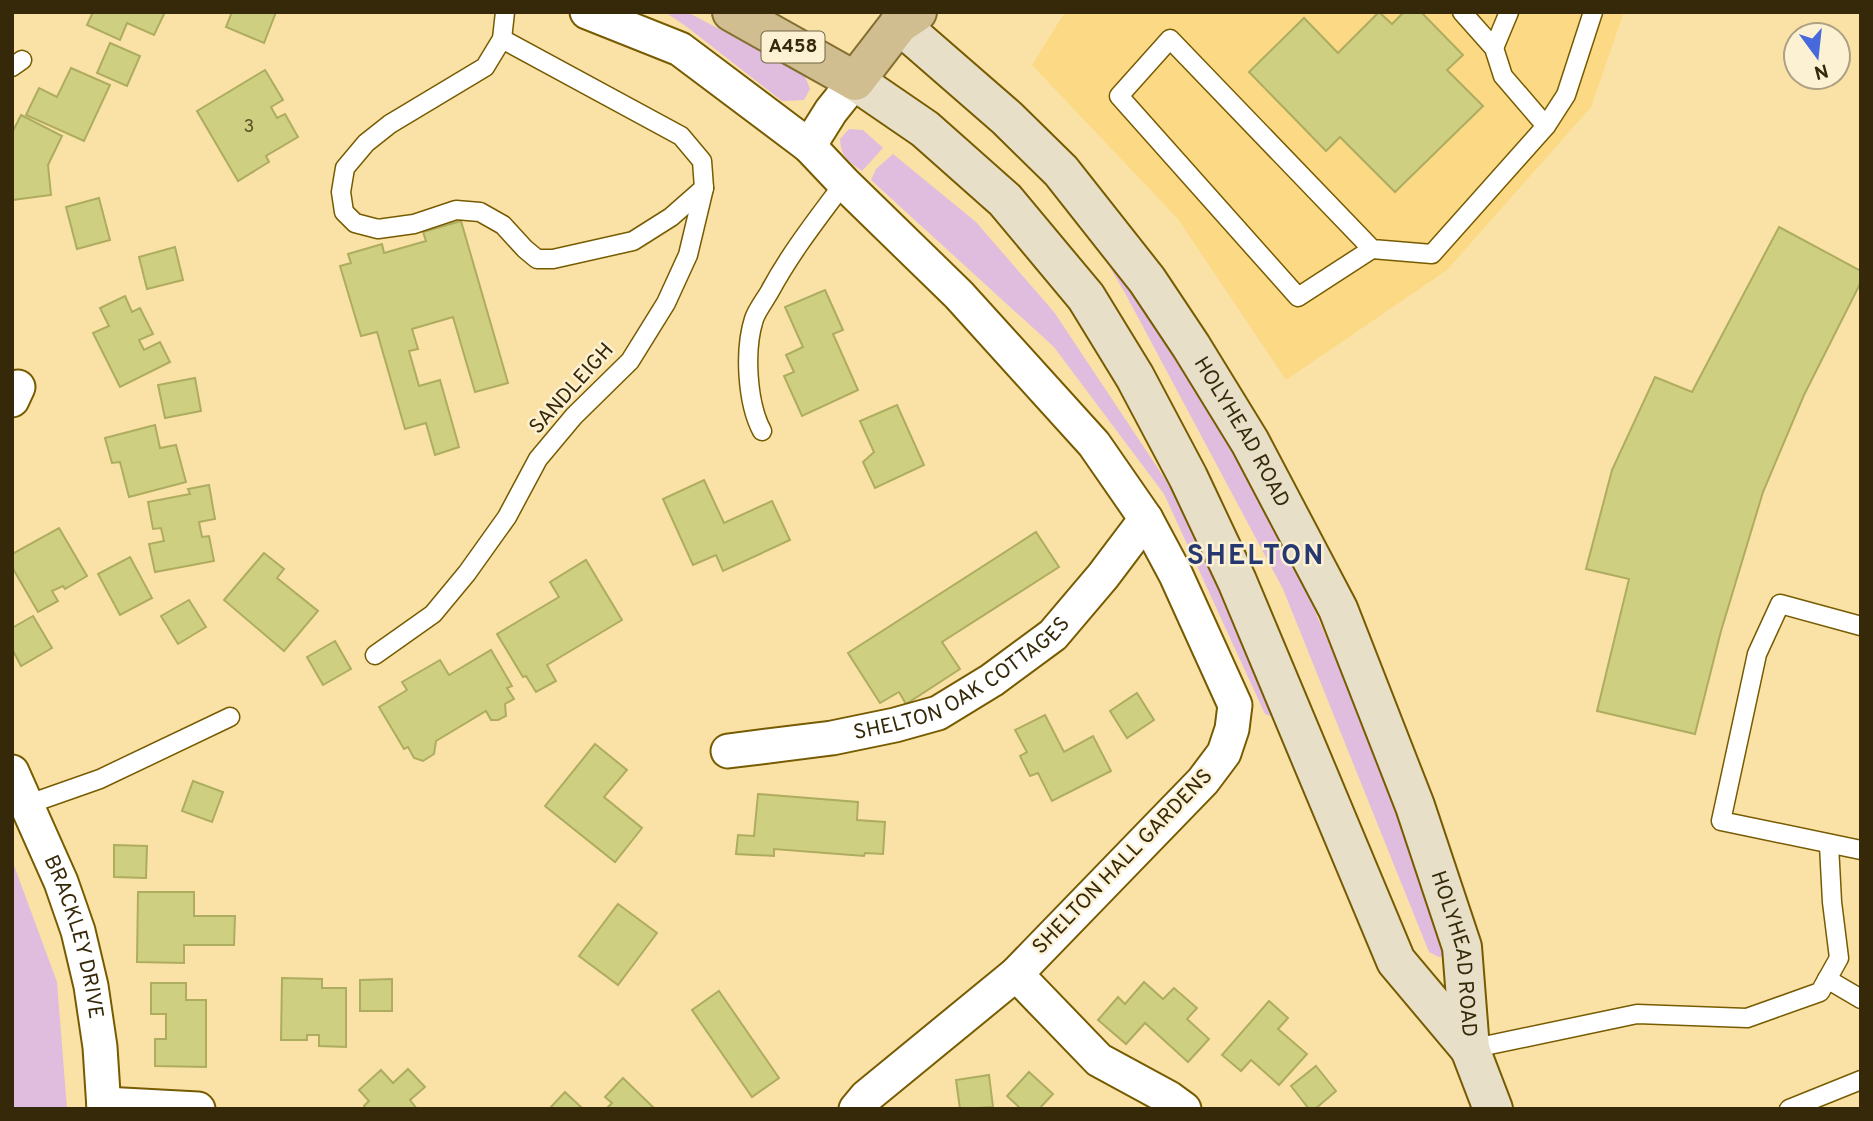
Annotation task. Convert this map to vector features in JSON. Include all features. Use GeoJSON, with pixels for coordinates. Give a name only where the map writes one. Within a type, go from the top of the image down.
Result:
{"type":"FeatureCollection","features":[{"type":"Feature","properties":{"kind":"main road","name":"A458"},"geometry":{"type":"LineString","coordinates":[[732,12],[855,81]]}},
{"type":"Feature","properties":{"kind":"main road"},"geometry":{"type":"LineString","coordinates":[[855,81],[899,15]]}},
{"type":"Feature","properties":{"kind":"main road","name":"HOLYHEAD ROAD"},"geometry":{"type":"LineString","coordinates":[[899,15],[1061,171],[1147,280],[1250,442],[1338,609],[1415,806],[1462,947],[1470,1049],[1493,1109]]}},
{"type":"Feature","properties":{"kind":"main road","name":"HOLYHEAD ROAD"},"geometry":{"type":"LineString","coordinates":[[855,81],[925,129],[1005,200],[1086,297],[1135,377],[1188,477],[1237,581],[1396,961],[1470,1049]]}},
{"type":"Feature","properties":{"kind":"street"},"geometry":{"type":"LineString","coordinates":[[587,12],[680,49],[809,146],[958,295],[1094,444],[1146,519]]}},
{"type":"Feature","properties":{"kind":"street"},"geometry":{"type":"LineString","coordinates":[[809,146],[831,111],[855,81]]}},
{"type":"Feature","properties":{"kind":"street","name":"SHELTON HALL GARDENS"},"geometry":{"type":"LineString","coordinates":[[856,1109],[866,1097],[1016,974],[1203,781],[1224,753],[1232,729],[1235,705],[1176,575],[1146,519]]}},
{"type":"Feature","properties":{"kind":"street","name":"SHELTON OAK COTTAGES"},"geometry":{"type":"LineString","coordinates":[[729,751],[832,738],[938,713],[992,680],[1053,635],[1103,576],[1146,519]]}},
{"type":"Feature","properties":{"kind":"street","name":"BRACKLEY DRIVE"},"geometry":{"type":"LineString","coordinates":[[12,772],[61,882],[78,931],[93,998],[104,1107]]}},
{"type":"Feature","properties":{"kind":"street","name":"SHELTON HALL GARDENS"},"geometry":{"type":"LineString","coordinates":[[1016,974],[1098,1060],[1172,1105]]}},
{"type":"Feature","properties":{"kind":"street"},"geometry":{"type":"LineString","coordinates":[[104,1107],[198,1109]]}},
{"type":"Feature","properties":{"kind":"lane"},"geometry":{"type":"LineString","coordinates":[[502,40],[681,136],[702,161],[704,188],[671,217],[633,241],[553,259],[537,259],[503,225],[480,212],[456,210],[414,224],[377,229],[355,223],[344,212],[341,192],[345,168],[366,144],[390,124],[485,67],[502,40],[505,12]]}},
{"type":"Feature","properties":{"kind":"lane"},"geometry":{"type":"LineString","coordinates":[[1462,12],[1494,48],[1503,76],[1546,126]]}},
{"type":"Feature","properties":{"kind":"lane"},"geometry":{"type":"LineString","coordinates":[[1494,48],[1509,12]]}},
{"type":"Feature","properties":{"kind":"lane"},"geometry":{"type":"LineString","coordinates":[[1372,249],[1170,39],[1119,96],[1298,297],[1372,249],[1432,254],[1546,126],[1566,94],[1593,12]]}},
{"type":"Feature","properties":{"kind":"lane"},"geometry":{"type":"LineString","coordinates":[[762,431],[754,415],[749,390],[749,357],[754,319],[789,258],[844,183]]}},
{"type":"Feature","properties":{"kind":"lane","name":"SANDLEIGH"},"geometry":{"type":"LineString","coordinates":[[375,655],[433,614],[467,573],[506,517],[538,460],[574,416],[630,361],[666,303],[688,255],[704,188]]}},
{"type":"Feature","properties":{"kind":"lane"},"geometry":{"type":"LineString","coordinates":[[1861,626],[1780,604],[1757,654],[1721,821],[1861,850]]}},
{"type":"Feature","properties":{"kind":"lane"},"geometry":{"type":"LineString","coordinates":[[26,805],[100,779],[230,717]]}},
{"type":"Feature","properties":{"kind":"lane"},"geometry":{"type":"LineString","coordinates":[[1470,1049],[1637,1014],[1747,1018],[1820,992],[1839,957],[1829,845]]}},
{"type":"Feature","properties":{"kind":"lane"},"geometry":{"type":"LineString","coordinates":[[1827,979],[1861,999]]}},
{"type":"Feature","properties":{"kind":"lane"},"geometry":{"type":"LineString","coordinates":[[1788,1109],[1861,1080]]}},
{"type":"Feature","properties":{"kind":"shaded area"},"geometry":{"type":"Polygon","coordinates":[[[665,12],[687,12],[804,74],[810,89],[804,100],[782,101],[665,12]]]}},
{"type":"Feature","properties":{"kind":"shaded area"},"geometry":{"type":"Polygon","coordinates":[[[1065,12],[1624,12],[1591,107],[1447,270],[1286,380],[1178,219],[1032,65],[1065,12]]]}},
{"type":"Feature","properties":{"kind":"shaded area"},"geometry":{"type":"Polygon","coordinates":[[[849,129],[863,130],[883,148],[862,171],[849,161],[842,150],[840,139],[849,129]]]}},
{"type":"Feature","properties":{"kind":"shaded area"},"geometry":{"type":"Polygon","coordinates":[[[893,154],[976,222],[1054,312],[1175,494],[1287,723],[1265,714],[1164,494],[1054,347],[871,180],[876,169],[893,154]]]}},
{"type":"Feature","properties":{"kind":"shaded area"},"geometry":{"type":"Polygon","coordinates":[[[1091,235],[1160,319],[1290,552],[1395,800],[1446,949],[1445,956],[1439,957],[1429,952],[1283,589],[1125,293],[1091,235]]]}},
{"type":"Feature","properties":{"kind":"shaded area"},"geometry":{"type":"Polygon","coordinates":[[[12,860],[57,982],[67,1109],[12,1109],[12,860]]]}},
{"type":"Feature","properties":{"kind":"building"},"geometry":{"type":"Polygon","coordinates":[[[93,12],[165,12],[154,35],[127,23],[120,40],[87,25],[93,12]]]}},
{"type":"Feature","properties":{"kind":"building"},"geometry":{"type":"Polygon","coordinates":[[[232,12],[276,12],[264,43],[226,27],[232,12]]]}},
{"type":"Feature","properties":{"kind":"building"},"geometry":{"type":"Polygon","coordinates":[[[1379,12],[1392,24],[1404,12],[1421,12],[1463,55],[1447,70],[1483,106],[1395,192],[1340,137],[1326,151],[1249,72],[1304,18],[1338,53],[1379,12]]]}},
{"type":"Feature","properties":{"kind":"building"},"geometry":{"type":"Polygon","coordinates":[[[110,43],[140,56],[127,86],[97,73],[110,43]]]}},
{"type":"Feature","properties":{"kind":"building"},"geometry":{"type":"Polygon","coordinates":[[[71,68],[110,85],[84,141],[26,115],[39,88],[57,97],[71,68]]]}},
{"type":"Feature","properties":{"kind":"building"},"geometry":{"type":"Polygon","coordinates":[[[265,70],[283,100],[271,107],[277,118],[285,114],[298,137],[266,156],[269,162],[238,181],[197,111],[265,70]]]}},
{"type":"Feature","properties":{"kind":"building"},"geometry":{"type":"Polygon","coordinates":[[[21,115],[62,136],[48,165],[51,195],[12,200],[12,133],[21,115]]]}},
{"type":"Feature","properties":{"kind":"building"},"geometry":{"type":"Polygon","coordinates":[[[99,198],[110,240],[77,249],[66,207],[99,198]]]}},
{"type":"Feature","properties":{"kind":"building"},"geometry":{"type":"Polygon","coordinates":[[[461,221],[508,383],[475,392],[453,317],[412,329],[418,349],[409,351],[419,386],[440,380],[459,447],[435,455],[426,423],[405,429],[377,332],[361,336],[340,266],[351,263],[348,254],[382,244],[384,253],[426,241],[423,232],[461,221]]]}},
{"type":"Feature","properties":{"kind":"building"},"geometry":{"type":"Polygon","coordinates":[[[1779,227],[1861,271],[1861,282],[1804,395],[1763,492],[1721,631],[1695,734],[1597,711],[1629,579],[1586,569],[1612,470],[1655,377],[1692,392],[1779,227]]]}},
{"type":"Feature","properties":{"kind":"building"},"geometry":{"type":"Polygon","coordinates":[[[175,247],[183,280],[147,289],[139,257],[175,247]]]}},
{"type":"Feature","properties":{"kind":"building"},"geometry":{"type":"Polygon","coordinates":[[[825,290],[843,330],[833,334],[858,390],[802,416],[784,376],[794,372],[786,355],[803,347],[785,307],[825,290]]]}},
{"type":"Feature","properties":{"kind":"building"},"geometry":{"type":"Polygon","coordinates":[[[125,296],[132,312],[140,308],[153,334],[139,340],[144,350],[160,342],[170,362],[120,387],[93,333],[109,326],[100,308],[125,296]]]}},
{"type":"Feature","properties":{"kind":"building"},"geometry":{"type":"Polygon","coordinates":[[[195,378],[201,411],[165,418],[158,385],[195,378]]]}},
{"type":"Feature","properties":{"kind":"building"},"geometry":{"type":"Polygon","coordinates":[[[897,405],[924,465],[875,488],[863,462],[874,452],[860,421],[897,405]]]}},
{"type":"Feature","properties":{"kind":"building"},"geometry":{"type":"Polygon","coordinates":[[[155,425],[160,448],[176,445],[186,482],[129,497],[120,462],[112,463],[105,438],[155,425]]]}},
{"type":"Feature","properties":{"kind":"building"},"geometry":{"type":"Polygon","coordinates":[[[704,480],[724,523],[772,501],[790,540],[723,571],[716,555],[693,565],[663,499],[704,480]]]}},
{"type":"Feature","properties":{"kind":"building"},"geometry":{"type":"Polygon","coordinates":[[[209,485],[215,519],[199,522],[202,537],[209,536],[214,561],[155,572],[149,544],[164,541],[161,528],[153,529],[148,502],[190,494],[188,489],[209,485]]]}},
{"type":"Feature","properties":{"kind":"building"},"geometry":{"type":"Polygon","coordinates":[[[59,528],[87,576],[65,589],[63,586],[52,591],[58,601],[38,612],[12,567],[12,554],[59,528]]]}},
{"type":"Feature","properties":{"kind":"building"},"geometry":{"type":"Polygon","coordinates":[[[1036,532],[1059,567],[942,642],[960,669],[906,704],[899,692],[880,703],[848,653],[1036,532]]]}},
{"type":"Feature","properties":{"kind":"building"},"geometry":{"type":"Polygon","coordinates":[[[264,553],[284,569],[277,578],[318,611],[284,651],[224,600],[264,553]]]}},
{"type":"Feature","properties":{"kind":"building"},"geometry":{"type":"Polygon","coordinates":[[[130,557],[152,598],[120,615],[98,574],[130,557]]]}},
{"type":"Feature","properties":{"kind":"building"},"geometry":{"type":"Polygon","coordinates":[[[586,560],[622,620],[547,665],[556,681],[536,692],[526,676],[523,677],[497,634],[559,597],[550,582],[586,560]]]}},
{"type":"Feature","properties":{"kind":"building"},"geometry":{"type":"Polygon","coordinates":[[[189,600],[206,627],[178,644],[161,616],[189,600]]]}},
{"type":"Feature","properties":{"kind":"building"},"geometry":{"type":"Polygon","coordinates":[[[33,616],[52,648],[21,666],[12,649],[12,628],[33,616]]]}},
{"type":"Feature","properties":{"kind":"building"},"geometry":{"type":"Polygon","coordinates":[[[335,641],[351,669],[323,685],[307,657],[335,641]]]}},
{"type":"Feature","properties":{"kind":"building"},"geometry":{"type":"Polygon","coordinates":[[[491,650],[512,686],[507,688],[514,699],[505,704],[506,716],[491,720],[486,711],[436,741],[434,754],[423,761],[414,758],[408,747],[404,749],[379,707],[407,690],[402,682],[440,660],[449,675],[491,650]]]}},
{"type":"Feature","properties":{"kind":"building"},"geometry":{"type":"Polygon","coordinates":[[[1137,693],[1154,720],[1127,738],[1110,711],[1137,693]]]}},
{"type":"Feature","properties":{"kind":"building"},"geometry":{"type":"Polygon","coordinates":[[[1045,715],[1064,752],[1093,736],[1111,771],[1052,801],[1038,773],[1030,776],[1020,756],[1027,752],[1015,730],[1045,715]]]}},
{"type":"Feature","properties":{"kind":"building"},"geometry":{"type":"Polygon","coordinates":[[[595,744],[627,770],[604,797],[642,828],[615,862],[545,806],[595,744]]]}},
{"type":"Feature","properties":{"kind":"building"},"geometry":{"type":"Polygon","coordinates":[[[193,781],[223,792],[212,822],[182,811],[193,781]]]}},
{"type":"Feature","properties":{"kind":"building"},"geometry":{"type":"Polygon","coordinates":[[[758,794],[858,802],[857,820],[885,822],[883,854],[865,853],[864,856],[774,849],[774,856],[736,854],[738,835],[754,836],[758,794]]]}},
{"type":"Feature","properties":{"kind":"building"},"geometry":{"type":"Polygon","coordinates":[[[114,845],[147,846],[146,878],[114,877],[114,845]]]}},
{"type":"Feature","properties":{"kind":"building"},"geometry":{"type":"Polygon","coordinates":[[[138,892],[194,892],[194,916],[235,916],[234,945],[184,945],[184,963],[137,962],[138,892]]]}},
{"type":"Feature","properties":{"kind":"building"},"geometry":{"type":"Polygon","coordinates":[[[618,904],[657,933],[618,985],[579,956],[618,904]]]}},
{"type":"Feature","properties":{"kind":"building"},"geometry":{"type":"Polygon","coordinates":[[[282,978],[322,979],[322,988],[346,988],[346,1047],[319,1046],[319,1035],[307,1035],[307,1040],[281,1040],[282,978]]]}},
{"type":"Feature","properties":{"kind":"building"},"geometry":{"type":"Polygon","coordinates":[[[392,979],[392,1011],[360,1011],[360,980],[392,979]]]}},
{"type":"Feature","properties":{"kind":"building"},"geometry":{"type":"Polygon","coordinates":[[[1144,982],[1163,999],[1174,988],[1197,1008],[1187,1019],[1209,1039],[1188,1062],[1145,1023],[1126,1044],[1098,1020],[1118,997],[1125,1004],[1144,982]]]}},
{"type":"Feature","properties":{"kind":"building"},"geometry":{"type":"Polygon","coordinates":[[[151,983],[186,983],[186,1000],[206,1000],[206,1067],[155,1066],[155,1039],[166,1039],[166,1014],[151,1014],[151,983]]]}},
{"type":"Feature","properties":{"kind":"building"},"geometry":{"type":"Polygon","coordinates":[[[719,991],[779,1078],[752,1097],[692,1010],[719,991]]]}},
{"type":"Feature","properties":{"kind":"building"},"geometry":{"type":"Polygon","coordinates":[[[1269,1001],[1288,1018],[1278,1029],[1307,1054],[1279,1085],[1251,1060],[1241,1071],[1222,1055],[1269,1001]]]}},
{"type":"Feature","properties":{"kind":"building"},"geometry":{"type":"Polygon","coordinates":[[[1316,1066],[1336,1091],[1315,1109],[1309,1109],[1291,1086],[1316,1066]]]}},
{"type":"Feature","properties":{"kind":"building"},"geometry":{"type":"Polygon","coordinates":[[[408,1069],[425,1087],[410,1100],[417,1109],[366,1109],[364,1106],[369,1101],[359,1090],[381,1070],[393,1083],[408,1069]]]}},
{"type":"Feature","properties":{"kind":"building"},"geometry":{"type":"Polygon","coordinates":[[[1029,1072],[1053,1094],[1039,1109],[1021,1109],[1007,1096],[1029,1072]]]}},
{"type":"Feature","properties":{"kind":"building"},"geometry":{"type":"Polygon","coordinates":[[[989,1075],[993,1107],[960,1109],[956,1080],[989,1075]]]}},
{"type":"Feature","properties":{"kind":"building"},"geometry":{"type":"Polygon","coordinates":[[[623,1078],[655,1109],[606,1109],[612,1103],[605,1097],[623,1078]]]}},
{"type":"Feature","properties":{"kind":"building"},"geometry":{"type":"Polygon","coordinates":[[[565,1092],[583,1109],[549,1109],[565,1092]]]}},
{"type":"Feature","properties":{"kind":"district","name":"SHELTON"},"geometry":{"type":"Point","coordinates":[1256,557]}}]}
